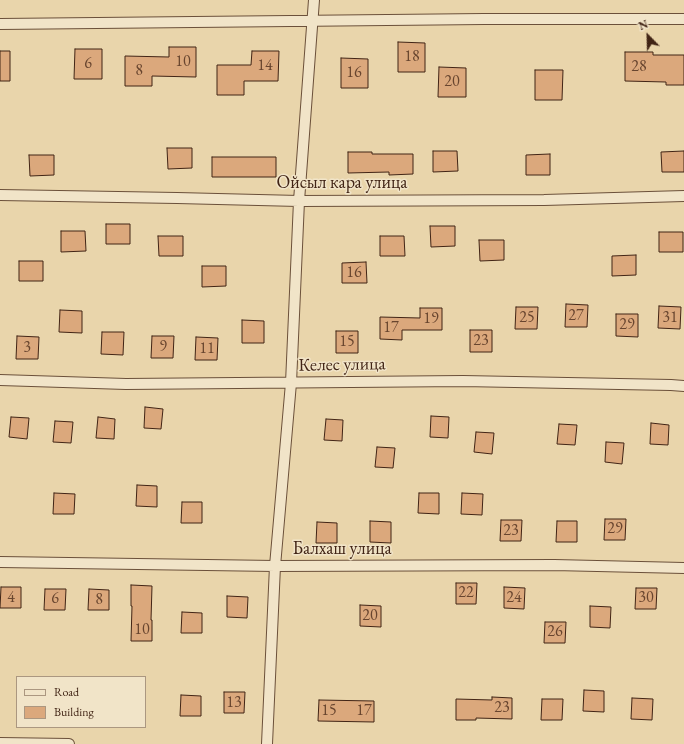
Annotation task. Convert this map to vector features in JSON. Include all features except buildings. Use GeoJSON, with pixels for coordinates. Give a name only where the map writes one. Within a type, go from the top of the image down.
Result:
{"type":"FeatureCollection","features":[{"type":"Feature","properties":{"kind":"street"},"geometry":{"type":"LineString","coordinates":[[267,744],[275,566],[291,383],[299,201],[314,0]]}},
{"type":"Feature","properties":{"kind":"street"},"geometry":{"type":"LineString","coordinates":[[0,24],[484,19],[684,19]]}},
{"type":"Feature","properties":{"kind":"street","name":"Ойсыл кара улица"},"geometry":{"type":"LineString","coordinates":[[0,195],[299,201],[544,200],[684,196]]}},
{"type":"Feature","properties":{"kind":"street","name":"Келес улица"},"geometry":{"type":"LineString","coordinates":[[0,380],[126,384],[464,381],[684,386]]}},
{"type":"Feature","properties":{"kind":"street","name":"Балхаш улица"},"geometry":{"type":"LineString","coordinates":[[0,562],[275,566],[554,565],[684,568]]}},
{"type":"Feature","properties":{"kind":"street"},"geometry":{"type":"LineString","coordinates":[[0,743],[69,744]]}}]}
